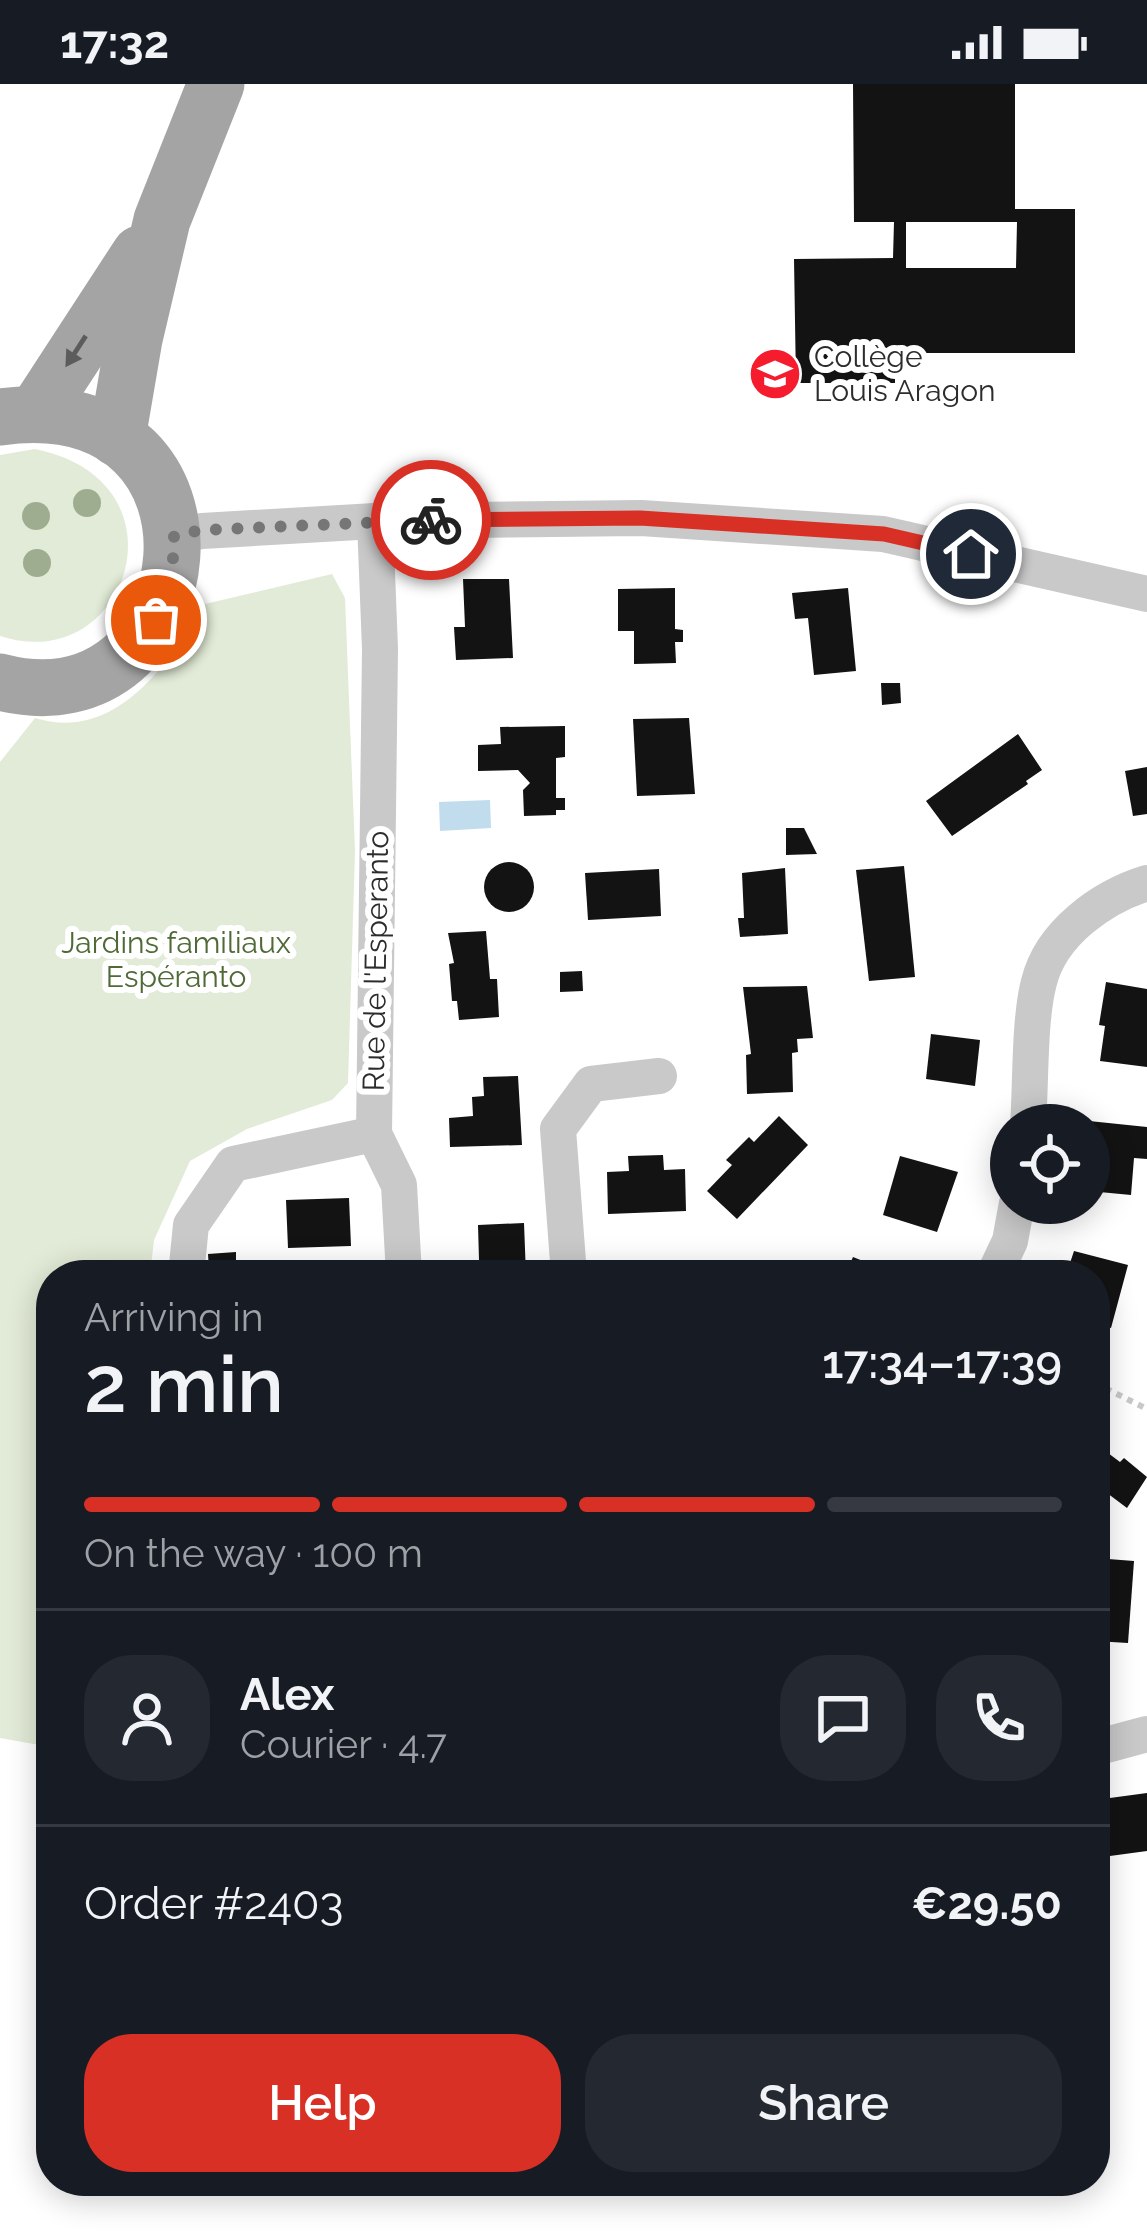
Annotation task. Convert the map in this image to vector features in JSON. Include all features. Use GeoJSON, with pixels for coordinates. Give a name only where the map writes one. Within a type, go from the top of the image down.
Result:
{"type":"FeatureCollection","features":[{"type":"Feature","properties":{"kind":"main road"},"geometry":{"type":"LineString","coordinates":[[117,438],[162,220],[216,84]]}},
{"type":"Feature","properties":{"kind":"main road"},"geometry":{"type":"LineString","coordinates":[[19,415],[162,220]]}},
{"type":"Feature","properties":{"kind":"main road"},"geometry":{"type":"LineString","coordinates":[[2,687],[49,687],[92,676],[128,653],[156,620],[172,579],[174,536],[165,499],[146,465],[117,438],[79,418],[19,415]]}},
{"type":"Feature","properties":{"kind":"street"},"geometry":{"type":"LineString","coordinates":[[174,536],[202,530],[375,521],[640,518],[884,534],[1147,594]]}},
{"type":"Feature","properties":{"kind":"street","name":"Rue de l'Esperanto"},"geometry":{"type":"LineString","coordinates":[[188,1260],[191,1226],[233,1164],[374,1134],[380,649],[375,521]]}},
{"type":"Feature","properties":{"kind":"street"},"geometry":{"type":"LineString","coordinates":[[1030,1104],[1039,979],[1069,929],[1115,893],[1147,883]]}},
{"type":"Feature","properties":{"kind":"street"},"geometry":{"type":"LineString","coordinates":[[568,1260],[558,1129],[591,1084],[659,1076]]}},
{"type":"Feature","properties":{"kind":"street"},"geometry":{"type":"LineString","coordinates":[[374,1134],[399,1185],[403,1260]]}},
{"type":"Feature","properties":{"kind":"street"},"geometry":{"type":"LineString","coordinates":[[1001,1260],[1013,1224]]}},
{"type":"Feature","properties":{"kind":"street"},"geometry":{"type":"LineString","coordinates":[[1110,1744],[1147,1734]]}},
{"type":"Feature","properties":{"kind":"path"},"geometry":{"type":"LineString","coordinates":[[1110,1390],[1147,1409]]}},
{"type":"Feature","properties":{"kind":"green space"},"geometry":{"type":"Polygon","coordinates":[[[35,449],[84,468],[114,498],[127,533],[125,570],[109,604],[82,629],[45,641],[0,636],[0,455],[35,449]]]}},
{"type":"Feature","properties":{"kind":"green space","name":"Jardins familiaux Espéranto"},"geometry":{"type":"Polygon","coordinates":[[[332,574],[345,598],[355,851],[348,1083],[332,1100],[247,1129],[190,1161],[154,1240],[152,1260],[36,1260],[36,1744],[0,1738],[0,762],[35,718],[64,723],[91,719],[137,692],[175,650],[205,604],[332,574]]]}},
{"type":"Feature","properties":{"kind":"water"},"geometry":{"type":"Polygon","coordinates":[[[490,800],[491,828],[440,831],[439,802],[490,800]]]}},
{"type":"Feature","properties":{"kind":"building"},"geometry":{"type":"Polygon","coordinates":[[[853,84],[1015,84],[1015,209],[1075,209],[1075,353],[895,353],[895,383],[796,383],[794,259],[893,258],[894,222],[854,222],[853,84]],[[906,222],[906,268],[1016,268],[1017,222],[906,222]]]}},
{"type":"Feature","properties":{"kind":"building"},"geometry":{"type":"Polygon","coordinates":[[[463,579],[509,579],[513,658],[456,660],[454,627],[465,627],[463,579]]]}},
{"type":"Feature","properties":{"kind":"building"},"geometry":{"type":"Polygon","coordinates":[[[675,588],[675,629],[683,630],[683,642],[675,642],[676,663],[634,664],[634,631],[618,631],[618,589],[675,588]]]}},
{"type":"Feature","properties":{"kind":"building"},"geometry":{"type":"Polygon","coordinates":[[[848,588],[856,671],[814,675],[808,618],[795,619],[792,593],[848,588]]]}},
{"type":"Feature","properties":{"kind":"building"},"geometry":{"type":"Polygon","coordinates":[[[881,683],[900,683],[901,703],[882,705],[881,683]]]}},
{"type":"Feature","properties":{"kind":"building"},"geometry":{"type":"Polygon","coordinates":[[[689,718],[695,794],[637,796],[633,719],[689,718]]]}},
{"type":"Feature","properties":{"kind":"building"},"geometry":{"type":"Polygon","coordinates":[[[565,726],[565,757],[556,758],[556,798],[565,798],[565,810],[556,810],[556,815],[524,816],[523,790],[530,783],[518,770],[478,771],[478,745],[501,744],[500,727],[565,726]]]}},
{"type":"Feature","properties":{"kind":"building"},"geometry":{"type":"Polygon","coordinates":[[[1018,734],[1042,770],[952,836],[926,801],[1018,734]]]}},
{"type":"Feature","properties":{"kind":"building"},"geometry":{"type":"Polygon","coordinates":[[[1147,767],[1147,814],[1133,816],[1125,771],[1147,767]]]}},
{"type":"Feature","properties":{"kind":"building"},"geometry":{"type":"Polygon","coordinates":[[[786,828],[804,828],[817,854],[786,855],[786,828]]]}},
{"type":"Feature","properties":{"kind":"building"},"geometry":{"type":"Polygon","coordinates":[[[509,862],[527,869],[534,887],[527,905],[509,912],[491,905],[484,887],[491,869],[509,862]]]}},
{"type":"Feature","properties":{"kind":"building"},"geometry":{"type":"Polygon","coordinates":[[[904,866],[915,977],[869,981],[856,870],[904,866]]]}},
{"type":"Feature","properties":{"kind":"building"},"geometry":{"type":"Polygon","coordinates":[[[785,868],[788,934],[740,937],[742,873],[785,868]]]}},
{"type":"Feature","properties":{"kind":"building"},"geometry":{"type":"Polygon","coordinates":[[[659,869],[661,916],[588,920],[585,873],[659,869]]]}},
{"type":"Feature","properties":{"kind":"building"},"geometry":{"type":"Polygon","coordinates":[[[486,931],[490,979],[497,979],[499,1017],[459,1020],[457,1001],[452,1001],[449,964],[454,963],[448,933],[486,931]]]}},
{"type":"Feature","properties":{"kind":"building"},"geometry":{"type":"Polygon","coordinates":[[[582,971],[583,991],[560,992],[560,972],[582,971]]]}},
{"type":"Feature","properties":{"kind":"building"},"geometry":{"type":"Polygon","coordinates":[[[1106,982],[1147,989],[1147,1067],[1100,1061],[1105,1026],[1099,1025],[1106,982]]]}},
{"type":"Feature","properties":{"kind":"building"},"geometry":{"type":"Polygon","coordinates":[[[807,986],[813,1038],[797,1039],[798,1052],[792,1053],[793,1092],[747,1094],[746,1055],[751,1054],[743,987],[807,986]]]}},
{"type":"Feature","properties":{"kind":"building"},"geometry":{"type":"Polygon","coordinates":[[[931,1034],[980,1040],[975,1086],[926,1079],[931,1034]]]}},
{"type":"Feature","properties":{"kind":"building"},"geometry":{"type":"Polygon","coordinates":[[[518,1076],[522,1145],[450,1147],[449,1118],[473,1116],[472,1097],[484,1096],[483,1077],[518,1076]]]}},
{"type":"Feature","properties":{"kind":"building"},"geometry":{"type":"Polygon","coordinates":[[[779,1116],[808,1145],[737,1219],[707,1191],[732,1165],[726,1160],[749,1137],[754,1142],[779,1116]]]}},
{"type":"Feature","properties":{"kind":"building"},"geometry":{"type":"Polygon","coordinates":[[[1110,1123],[1147,1127],[1147,1159],[1134,1158],[1131,1195],[1110,1193],[1110,1123]]]}},
{"type":"Feature","properties":{"kind":"building"},"geometry":{"type":"Polygon","coordinates":[[[663,1155],[664,1170],[685,1169],[686,1211],[608,1214],[607,1172],[629,1171],[628,1156],[663,1155]]]}},
{"type":"Feature","properties":{"kind":"building"},"geometry":{"type":"Polygon","coordinates":[[[900,1156],[958,1172],[937,1232],[883,1215],[900,1156]]]}},
{"type":"Feature","properties":{"kind":"building"},"geometry":{"type":"Polygon","coordinates":[[[349,1198],[351,1246],[288,1248],[286,1200],[349,1198]]]}},
{"type":"Feature","properties":{"kind":"building"},"geometry":{"type":"Polygon","coordinates":[[[524,1223],[525,1260],[479,1260],[478,1225],[524,1223]]]}},
{"type":"Feature","properties":{"kind":"building"},"geometry":{"type":"Polygon","coordinates":[[[1074,1251],[1109,1260],[1071,1260],[1074,1251]]]}},
{"type":"Feature","properties":{"kind":"building"},"geometry":{"type":"Polygon","coordinates":[[[236,1252],[236,1260],[208,1260],[208,1254],[236,1252]]]}},
{"type":"Feature","properties":{"kind":"building"},"geometry":{"type":"Polygon","coordinates":[[[1110,1260],[1128,1265],[1110,1328],[1110,1260]]]}},
{"type":"Feature","properties":{"kind":"building"},"geometry":{"type":"Polygon","coordinates":[[[1110,1454],[1120,1462],[1124,1458],[1147,1477],[1127,1508],[1110,1495],[1110,1454]]]}},
{"type":"Feature","properties":{"kind":"building"},"geometry":{"type":"Polygon","coordinates":[[[1110,1559],[1134,1561],[1128,1643],[1110,1642],[1110,1559]]]}},
{"type":"Feature","properties":{"kind":"building"},"geometry":{"type":"Polygon","coordinates":[[[1147,1793],[1147,1851],[1110,1856],[1110,1798],[1147,1793]]]}},
{"type":"Feature","properties":{"kind":"way so far"},"geometry":{"type":"LineString","coordinates":[[156,620],[172,579],[174,536],[202,530],[431,520]]}},
{"type":"Feature","properties":{"kind":"place","name":"Collège Louis Aragon"},"geometry":{"type":"Point","coordinates":[775,374]}},
{"type":"Feature","properties":{"kind":"route"},"geometry":{"type":"LineString","coordinates":[[431,520],[640,518],[884,534],[971,554]]}}]}
